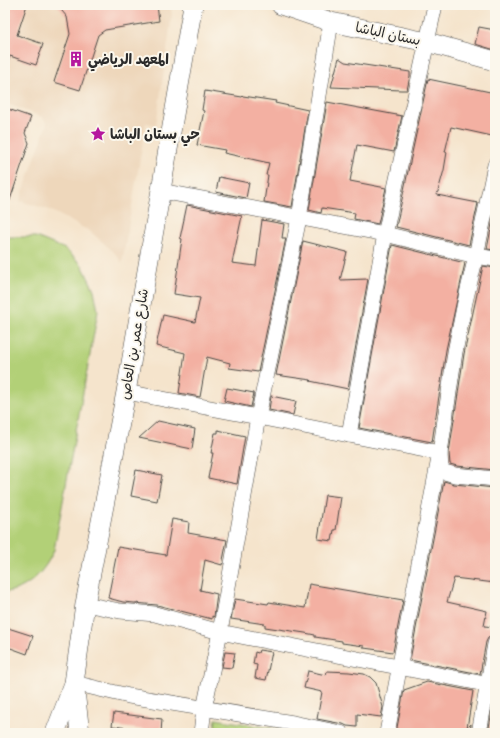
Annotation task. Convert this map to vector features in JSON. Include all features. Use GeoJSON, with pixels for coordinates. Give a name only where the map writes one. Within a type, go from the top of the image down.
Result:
{"type":"FeatureCollection","features":[{"type":"Feature","properties":{"kind":"street","name":"شارع عمر بن العاص"},"geometry":{"type":"LineString","coordinates":[[55,733],[74,683],[85,604],[126,392],[193,5]]}},
{"type":"Feature","properties":{"kind":"street","name":"بستان الباشا"},"geometry":{"type":"LineString","coordinates":[[281,5],[331,22],[427,42],[495,61]]}},
{"type":"Feature","properties":{"kind":"street"},"geometry":{"type":"LineString","coordinates":[[349,435],[385,234],[435,5]]}},
{"type":"Feature","properties":{"kind":"street"},"geometry":{"type":"LineString","coordinates":[[201,733],[204,709],[220,632],[258,417],[299,218],[331,22]]}},
{"type":"Feature","properties":{"kind":"street"},"geometry":{"type":"LineString","coordinates":[[387,733],[440,453],[458,337],[495,165]]}},
{"type":"Feature","properties":{"kind":"street"},"geometry":{"type":"LineString","coordinates":[[161,191],[385,234],[476,256],[495,259]]}},
{"type":"Feature","properties":{"kind":"street"},"geometry":{"type":"LineString","coordinates":[[126,392],[440,453]]}},
{"type":"Feature","properties":{"kind":"street"},"geometry":{"type":"LineString","coordinates":[[440,453],[441,471],[495,479]]}},
{"type":"Feature","properties":{"kind":"street"},"geometry":{"type":"LineString","coordinates":[[85,604],[120,611],[155,614],[220,632],[492,685]]}},
{"type":"Feature","properties":{"kind":"street"},"geometry":{"type":"LineString","coordinates":[[479,733],[492,685],[495,644]]}},
{"type":"Feature","properties":{"kind":"street","name":"شارع عمر بن العاص"},"geometry":{"type":"LineString","coordinates":[[74,683],[80,733]]}},
{"type":"Feature","properties":{"kind":"street"},"geometry":{"type":"LineString","coordinates":[[74,683],[129,696],[204,709],[292,728],[341,733]]}},
{"type":"Feature","properties":{"kind":"shaded area"},"geometry":{"type":"Polygon","coordinates":[[[5,5],[170,5],[172,15],[156,125],[146,123],[122,263],[115,253],[91,232],[50,210],[20,201],[47,124],[42,117],[5,103],[5,5]]]}},
{"type":"Feature","properties":{"kind":"green space"},"geometry":{"type":"Polygon","coordinates":[[[36,237],[65,249],[82,265],[94,290],[98,311],[54,550],[46,565],[35,578],[21,588],[5,592],[5,238],[36,237]]]}},
{"type":"Feature","properties":{"kind":"green space"},"geometry":{"type":"Polygon","coordinates":[[[216,719],[283,730],[283,733],[214,733],[216,719]]]}},
{"type":"Feature","properties":{"kind":"building"},"geometry":{"type":"Polygon","coordinates":[[[5,5],[27,5],[17,35],[43,44],[36,65],[10,56],[7,64],[5,64],[5,5]]]}},
{"type":"Feature","properties":{"kind":"building","name":"المعهد الرياضي"},"geometry":{"type":"Polygon","coordinates":[[[57,5],[157,5],[159,21],[105,30],[98,35],[80,90],[54,82],[70,34],[67,17],[57,5]]]}},
{"type":"Feature","properties":{"kind":"building"},"geometry":{"type":"Polygon","coordinates":[[[479,27],[495,30],[495,50],[475,44],[479,27]]]}},
{"type":"Feature","properties":{"kind":"building"},"geometry":{"type":"Polygon","coordinates":[[[339,58],[345,62],[410,72],[407,90],[331,87],[339,58]]]}},
{"type":"Feature","properties":{"kind":"building"},"geometry":{"type":"Polygon","coordinates":[[[428,79],[495,93],[495,122],[492,136],[451,127],[445,152],[447,152],[444,170],[437,195],[478,203],[469,245],[396,227],[428,79]]]}},
{"type":"Feature","properties":{"kind":"building"},"geometry":{"type":"Polygon","coordinates":[[[205,91],[276,101],[275,103],[308,110],[292,207],[264,202],[268,175],[266,175],[269,163],[224,153],[225,150],[197,145],[204,111],[202,110],[205,91]]]}},
{"type":"Feature","properties":{"kind":"building"},"geometry":{"type":"Polygon","coordinates":[[[327,102],[402,116],[394,152],[357,145],[350,181],[386,188],[378,224],[354,219],[355,213],[322,208],[321,213],[309,210],[327,102]]]}},
{"type":"Feature","properties":{"kind":"building"},"geometry":{"type":"Polygon","coordinates":[[[5,108],[31,117],[25,133],[29,143],[7,209],[5,209],[5,108]]]}},
{"type":"Feature","properties":{"kind":"building"},"geometry":{"type":"Polygon","coordinates":[[[219,177],[249,183],[246,198],[216,192],[219,177]]]}},
{"type":"Feature","properties":{"kind":"building"},"geometry":{"type":"Polygon","coordinates":[[[187,205],[242,216],[232,263],[256,266],[262,220],[284,224],[282,238],[286,238],[258,372],[229,368],[230,363],[207,357],[200,397],[179,393],[185,353],[156,346],[163,315],[195,322],[200,298],[174,294],[182,239],[180,238],[187,205]]]}},
{"type":"Feature","properties":{"kind":"building"},"geometry":{"type":"Polygon","coordinates":[[[495,209],[495,250],[487,249],[495,209]]]}},
{"type":"Feature","properties":{"kind":"building"},"geometry":{"type":"Polygon","coordinates":[[[303,241],[347,252],[340,280],[368,279],[348,389],[310,381],[311,380],[276,375],[303,241]]]}},
{"type":"Feature","properties":{"kind":"building"},"geometry":{"type":"Polygon","coordinates":[[[392,245],[465,263],[446,350],[432,442],[359,428],[392,245]]]}},
{"type":"Feature","properties":{"kind":"building"},"geometry":{"type":"Polygon","coordinates":[[[483,266],[495,268],[495,470],[450,464],[449,453],[464,354],[483,266]]]}},
{"type":"Feature","properties":{"kind":"building"},"geometry":{"type":"Polygon","coordinates":[[[227,388],[254,393],[251,407],[224,401],[227,388]]]}},
{"type":"Feature","properties":{"kind":"building"},"geometry":{"type":"Polygon","coordinates":[[[271,396],[296,401],[293,415],[269,410],[271,396]]]}},
{"type":"Feature","properties":{"kind":"building"},"geometry":{"type":"Polygon","coordinates":[[[158,421],[195,429],[192,449],[139,438],[158,421]]]}},
{"type":"Feature","properties":{"kind":"building"},"geometry":{"type":"Polygon","coordinates":[[[218,430],[245,436],[237,484],[208,478],[215,433],[218,433],[218,430]]]}},
{"type":"Feature","properties":{"kind":"building"},"geometry":{"type":"Polygon","coordinates":[[[136,470],[162,475],[157,501],[131,496],[136,470]]]}},
{"type":"Feature","properties":{"kind":"building"},"geometry":{"type":"Polygon","coordinates":[[[444,481],[454,484],[495,488],[495,583],[454,578],[447,602],[487,611],[484,626],[495,627],[495,635],[488,638],[486,642],[480,674],[410,660],[444,481]]]}},
{"type":"Feature","properties":{"kind":"building"},"geometry":{"type":"Polygon","coordinates":[[[325,495],[341,497],[336,530],[334,530],[332,541],[318,539],[325,495]]]}},
{"type":"Feature","properties":{"kind":"building"},"geometry":{"type":"Polygon","coordinates":[[[172,519],[189,522],[188,533],[227,540],[222,565],[205,560],[200,590],[217,594],[214,617],[212,616],[212,619],[157,605],[123,602],[108,598],[118,547],[166,555],[172,519]]]}},
{"type":"Feature","properties":{"kind":"building"},"geometry":{"type":"Polygon","coordinates":[[[309,584],[403,600],[393,652],[364,648],[364,646],[342,643],[342,641],[315,637],[315,635],[305,633],[265,627],[265,624],[231,619],[235,599],[268,604],[269,602],[305,608],[309,584]]]}},
{"type":"Feature","properties":{"kind":"building"},"geometry":{"type":"Polygon","coordinates":[[[5,627],[33,636],[27,654],[5,646],[5,627]]]}},
{"type":"Feature","properties":{"kind":"building"},"geometry":{"type":"Polygon","coordinates":[[[259,650],[272,652],[266,680],[255,678],[257,665],[253,664],[255,652],[258,653],[259,650]]]}},
{"type":"Feature","properties":{"kind":"building"},"geometry":{"type":"Polygon","coordinates":[[[225,652],[235,653],[232,668],[222,667],[225,652]]]}},
{"type":"Feature","properties":{"kind":"building"},"geometry":{"type":"Polygon","coordinates":[[[308,671],[326,675],[327,671],[349,672],[364,674],[370,677],[376,683],[383,707],[381,717],[357,714],[357,727],[317,719],[322,692],[304,688],[308,671]]]}},
{"type":"Feature","properties":{"kind":"building"},"geometry":{"type":"Polygon","coordinates":[[[427,682],[473,691],[467,728],[471,724],[470,733],[396,733],[404,690],[427,682]]]}},
{"type":"Feature","properties":{"kind":"building"},"geometry":{"type":"Polygon","coordinates":[[[495,710],[495,733],[488,733],[492,711],[495,710]]]}},
{"type":"Feature","properties":{"kind":"building"},"geometry":{"type":"Polygon","coordinates":[[[114,713],[162,719],[161,733],[145,733],[145,730],[112,726],[114,713]]]}},
{"type":"Feature","properties":{"kind":"place","name":"المعهد الرياضي"},"geometry":{"type":"Point","coordinates":[76,59]}},
{"type":"Feature","properties":{"kind":"place","name":"حي بستان الباشا"},"geometry":{"type":"Point","coordinates":[98,134]}}]}
